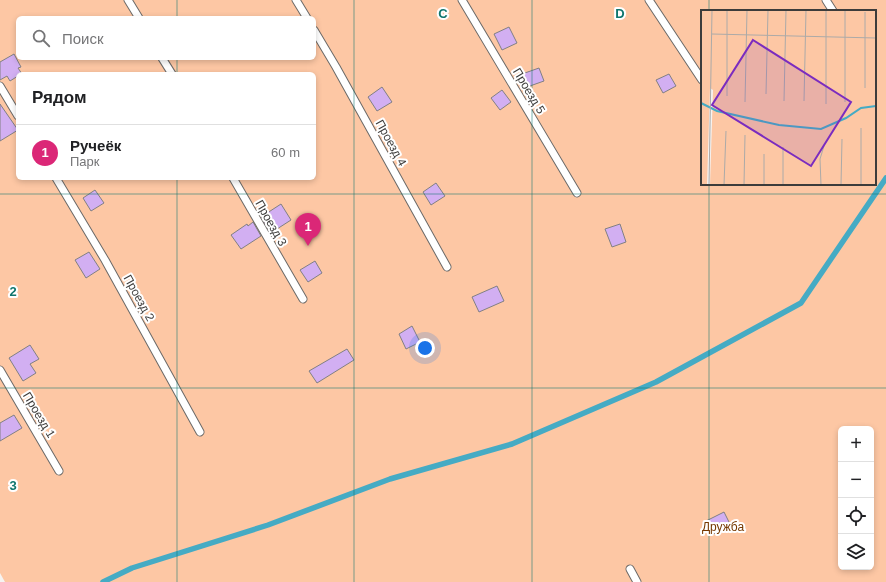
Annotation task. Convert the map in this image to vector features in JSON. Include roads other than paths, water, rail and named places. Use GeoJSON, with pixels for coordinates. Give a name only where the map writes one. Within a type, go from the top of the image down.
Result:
{"type":"FeatureCollection","features":[{"type":"Feature","properties":{"kind":"lane"},"geometry":{"type":"LineString","coordinates":[[128,0],[138,16]]}},
{"type":"Feature","properties":{"kind":"lane"},"geometry":{"type":"LineString","coordinates":[[296,0],[306,16]]}},
{"type":"Feature","properties":{"kind":"lane","name":"Проезд 5"},"geometry":{"type":"LineString","coordinates":[[462,0],[576,193]]}},
{"type":"Feature","properties":{"kind":"lane"},"geometry":{"type":"LineString","coordinates":[[649,0],[701,78]]}},
{"type":"Feature","properties":{"kind":"lane"},"geometry":{"type":"LineString","coordinates":[[826,0],[832,10]]}},
{"type":"Feature","properties":{"kind":"lane","name":"Проезд 4"},"geometry":{"type":"LineString","coordinates":[[316,33],[447,267]]}},
{"type":"Feature","properties":{"kind":"lane"},"geometry":{"type":"LineString","coordinates":[[163,60],[171,72]]}},
{"type":"Feature","properties":{"kind":"lane"},"geometry":{"type":"LineString","coordinates":[[0,86],[16,113]]}},
{"type":"Feature","properties":{"kind":"lane","name":"Проезд 2"},"geometry":{"type":"LineString","coordinates":[[57,180],[105,260],[200,432]]}},
{"type":"Feature","properties":{"kind":"lane","name":"Проезд 3"},"geometry":{"type":"LineString","coordinates":[[234,180],[303,299]]}},
{"type":"Feature","properties":{"kind":"lane","name":"Проезд 1"},"geometry":{"type":"LineString","coordinates":[[0,370],[59,471]]}},
{"type":"Feature","properties":{"kind":"lane"},"geometry":{"type":"LineString","coordinates":[[630,569],[638,582]]}},
{"type":"Feature","properties":{"kind":"waterway"},"geometry":{"type":"LineString","coordinates":[[103,582],[132,568],[268,525],[390,479],[512,444],[656,382],[801,303],[886,178]]}},
{"type":"Feature","properties":{"kind":"place","name":"Ручеёк"},"geometry":{"type":"Point","coordinates":[308,246]}},
{"type":"Feature","properties":{"kind":"park label","name":"Дружба"},"geometry":{"type":"Point","coordinates":[723,527]}}]}
